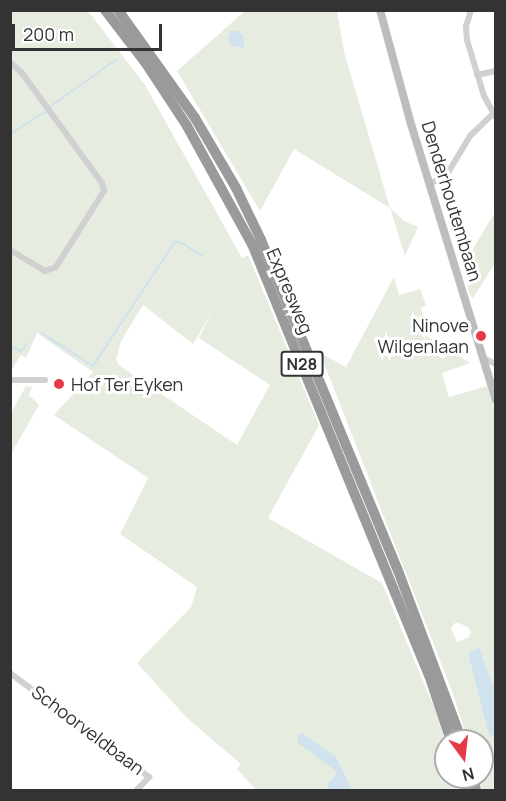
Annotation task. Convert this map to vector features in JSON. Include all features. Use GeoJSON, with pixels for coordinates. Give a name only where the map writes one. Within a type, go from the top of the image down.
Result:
{"type":"FeatureCollection","features":[{"type":"Feature","properties":{"kind":"highway","name":"Expresweg"},"geometry":{"type":"LineString","coordinates":[[105,10],[182,117],[213,169],[252,244],[397,597],[446,729]]}},
{"type":"Feature","properties":{"kind":"highway","name":"Expresweg"},"geometry":{"type":"LineString","coordinates":[[118,10],[195,118],[236,188],[261,240],[397,568],[457,729]]}},
{"type":"Feature","properties":{"kind":"street","name":"Denderhoutembaan"},"geometry":{"type":"LineString","coordinates":[[380,10],[429,184],[495,400]]}},
{"type":"Feature","properties":{"kind":"street"},"geometry":{"type":"LineString","coordinates":[[429,184],[446,176],[470,136],[494,116],[477,75],[466,33],[471,10]]}},
{"type":"Feature","properties":{"kind":"street"},"geometry":{"type":"LineString","coordinates":[[10,62],[22,73],[102,183],[104,191],[56,267],[45,271],[10,250]]}},
{"type":"Feature","properties":{"kind":"street"},"geometry":{"type":"LineString","coordinates":[[477,75],[495,70]]}},
{"type":"Feature","properties":{"kind":"street"},"geometry":{"type":"LineString","coordinates":[[483,358],[495,363]]}},
{"type":"Feature","properties":{"kind":"street"},"geometry":{"type":"LineString","coordinates":[[10,380],[45,380]]}},
{"type":"Feature","properties":{"kind":"street","name":"Schoorveldbaan"},"geometry":{"type":"LineString","coordinates":[[10,673],[149,777],[136,790]]}},
{"type":"Feature","properties":{"kind":"shaded area"},"geometry":{"type":"Polygon","coordinates":[[[11,11],[88,11],[145,85],[242,258],[248,255],[319,425],[268,518],[382,583],[441,729],[434,729],[434,789],[458,790],[256,790],[237,769],[241,764],[188,719],[137,663],[191,607],[197,587],[120,534],[148,478],[54,415],[93,372],[37,333],[26,358],[21,355],[11,371],[11,11]],[[143,305],[121,341],[116,360],[120,366],[237,445],[270,385],[199,338],[212,312],[193,344],[143,305]]]}},
{"type":"Feature","properties":{"kind":"shaded area"},"geometry":{"type":"Polygon","coordinates":[[[245,11],[337,11],[344,52],[390,208],[294,149],[260,211],[177,71],[245,11]]]}},
{"type":"Feature","properties":{"kind":"shaded area"},"geometry":{"type":"Polygon","coordinates":[[[390,208],[404,221],[418,227],[405,256],[390,208]]]}},
{"type":"Feature","properties":{"kind":"shaded area"},"geometry":{"type":"Polygon","coordinates":[[[495,212],[495,263],[473,298],[470,295],[462,267],[495,212]]]}},
{"type":"Feature","properties":{"kind":"shaded area"},"geometry":{"type":"Polygon","coordinates":[[[394,277],[399,295],[420,289],[426,305],[421,308],[425,323],[423,326],[416,324],[414,329],[437,342],[432,353],[444,359],[449,350],[470,363],[442,373],[449,397],[487,386],[496,413],[495,690],[479,647],[468,653],[490,729],[464,729],[452,691],[320,353],[346,367],[394,277]],[[456,622],[451,628],[457,642],[469,637],[471,632],[468,627],[456,622]]]}},
{"type":"Feature","properties":{"kind":"shaded area"},"geometry":{"type":"Polygon","coordinates":[[[26,386],[32,387],[29,395],[39,405],[11,454],[11,413],[26,386]]]}},
{"type":"Feature","properties":{"kind":"shaded area"},"geometry":{"type":"Polygon","coordinates":[[[37,693],[110,747],[106,751],[34,698],[37,693]]]}},
{"type":"Feature","properties":{"kind":"shaded area"},"geometry":{"type":"Polygon","coordinates":[[[495,736],[495,790],[482,790],[494,789],[495,736]]]}},
{"type":"Feature","properties":{"kind":"water"},"geometry":{"type":"Polygon","coordinates":[[[231,31],[237,31],[243,35],[244,48],[231,45],[228,40],[231,31]]]}},
{"type":"Feature","properties":{"kind":"water"},"geometry":{"type":"Polygon","coordinates":[[[479,647],[495,690],[495,736],[494,729],[487,729],[468,653],[479,647]]]}},
{"type":"Feature","properties":{"kind":"water"},"geometry":{"type":"Polygon","coordinates":[[[302,733],[336,757],[352,790],[329,790],[327,785],[336,774],[335,770],[298,743],[297,736],[302,733]]]}},
{"type":"Feature","properties":{"kind":"waterway"},"geometry":{"type":"LineString","coordinates":[[51,106],[116,60]]}},
{"type":"Feature","properties":{"kind":"waterway"},"geometry":{"type":"LineString","coordinates":[[10,134],[45,112]]}},
{"type":"Feature","properties":{"kind":"waterway"},"geometry":{"type":"LineString","coordinates":[[42,333],[93,366],[175,242],[180,242],[202,255]]}},
{"type":"Feature","properties":{"kind":"waterway"},"geometry":{"type":"LineString","coordinates":[[10,345],[21,351],[26,344]]}},
{"type":"Feature","properties":{"kind":"place","name":"Ninove Wilgenlaan"},"geometry":{"type":"Point","coordinates":[481,336]}},
{"type":"Feature","properties":{"kind":"place","name":"Hof Ter Eyken"},"geometry":{"type":"Point","coordinates":[59,384]}}]}
